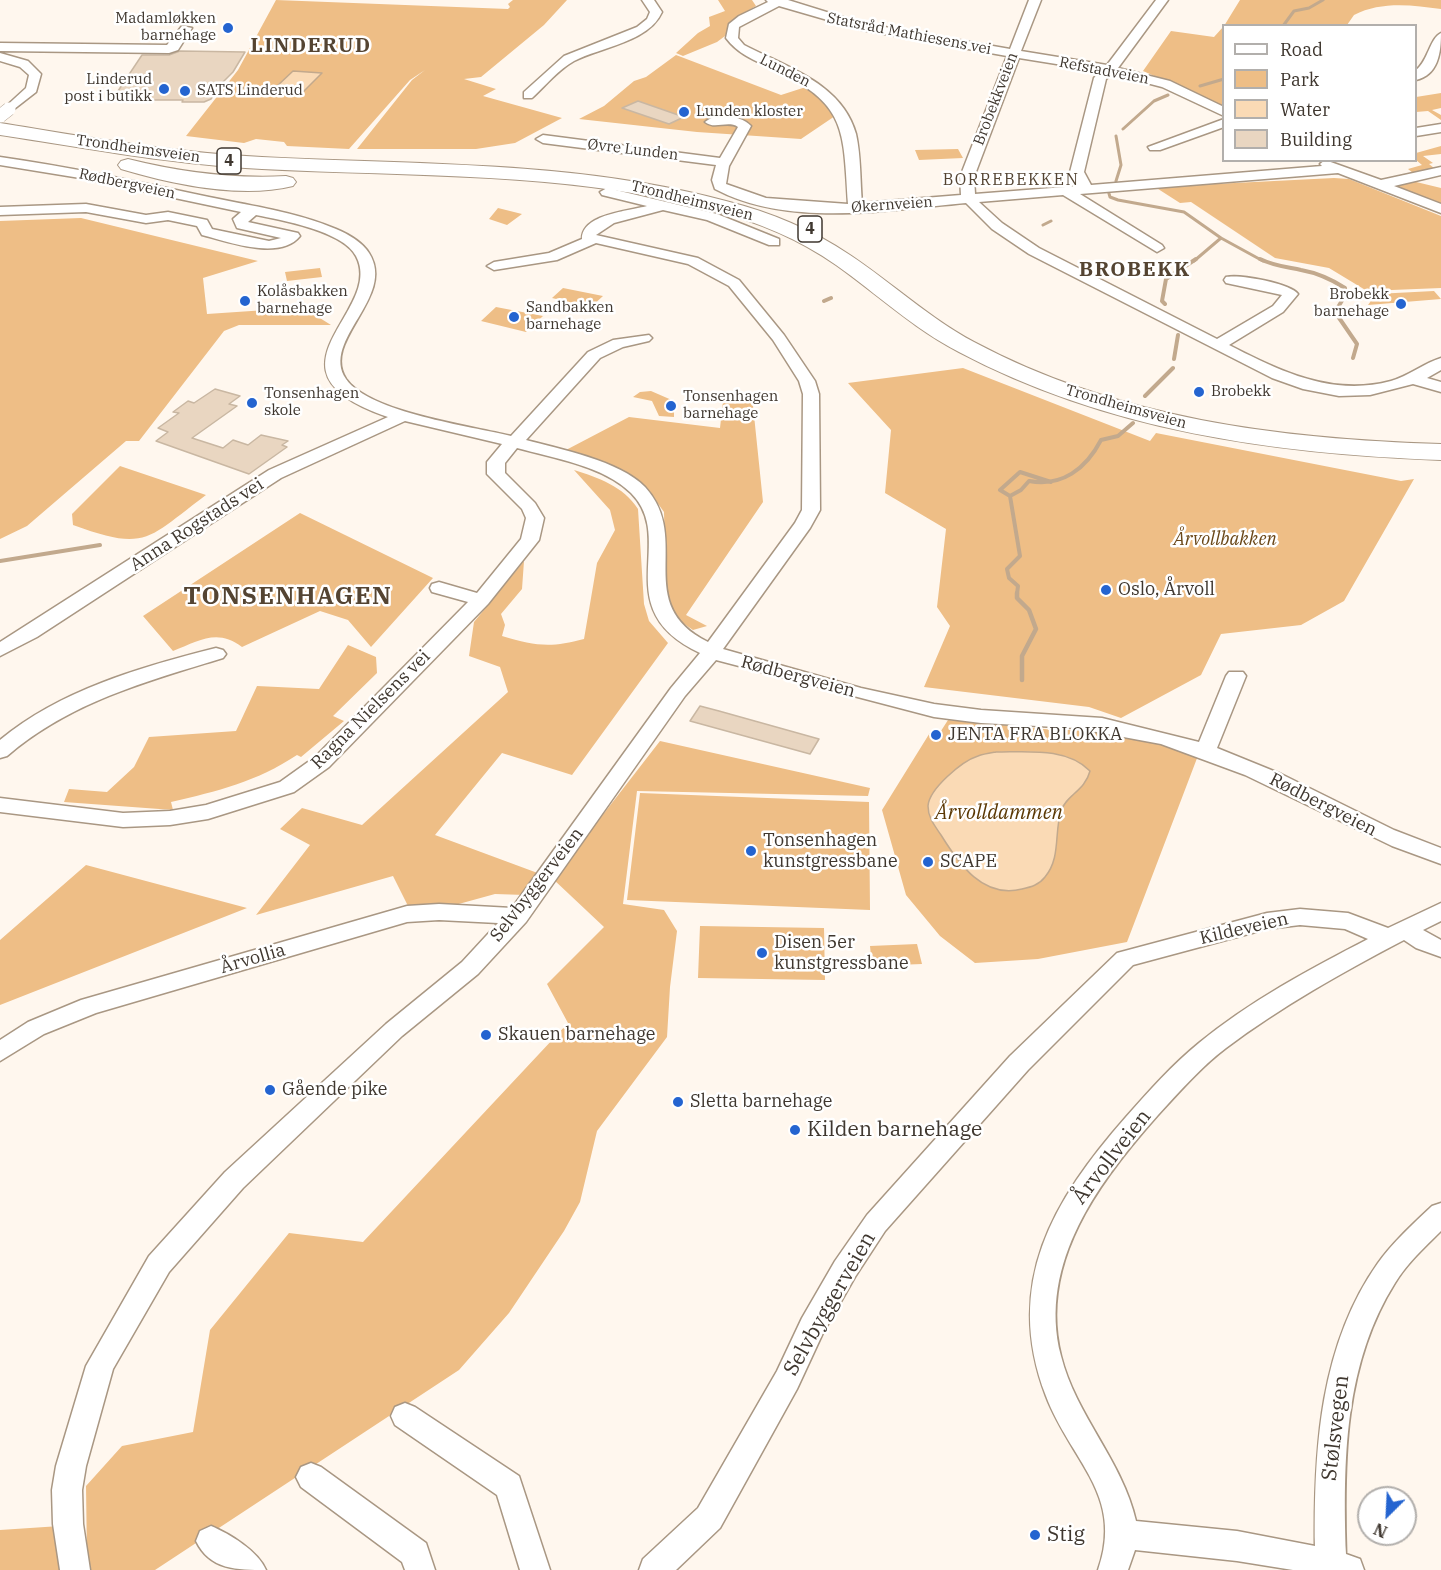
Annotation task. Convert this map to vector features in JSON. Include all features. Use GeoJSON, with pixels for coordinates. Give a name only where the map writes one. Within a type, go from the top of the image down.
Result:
{"type":"FeatureCollection","features":[{"type":"Feature","properties":{"kind":"highway","name":"Trondheimsveien"},"geometry":{"type":"LineString","coordinates":[[2,115],[140,142],[255,155],[529,166],[614,175],[703,193],[779,216],[829,238],[958,329],[1026,363],[1095,389],[1179,412],[1285,432],[1351,438],[1441,441]]}},
{"type":"Feature","properties":{"kind":"highway","name":"Trondheimsveien"},"geometry":{"type":"LineString","coordinates":[[0,129],[229,161],[461,169],[604,181],[667,193],[744,212],[792,232],[830,252],[917,316],[966,346],[1055,386],[1120,408],[1196,427],[1266,440],[1353,448],[1441,452]]}},
{"type":"Feature","properties":{"kind":"highway"},"geometry":{"type":"LineString","coordinates":[[0,142],[83,154],[181,179],[230,184],[276,183],[461,169]]}},
{"type":"Feature","properties":{"kind":"street"},"geometry":{"type":"LineString","coordinates":[[528,95],[568,59],[650,23],[656,12],[648,0]]}},
{"type":"Feature","properties":{"kind":"street","name":"Brobekkveien"},"geometry":{"type":"LineString","coordinates":[[970,200],[966,188],[967,177],[1035,0]]}},
{"type":"Feature","properties":{"kind":"street"},"geometry":{"type":"LineString","coordinates":[[1087,189],[1078,177],[1077,167],[1100,78],[1162,0]]}},
{"type":"Feature","properties":{"kind":"street","name":"Statsråd Mathiesens vei"},"geometry":{"type":"LineString","coordinates":[[777,1],[861,27],[1013,54]]}},
{"type":"Feature","properties":{"kind":"street","name":"Lunden"},"geometry":{"type":"LineString","coordinates":[[777,1],[738,21],[732,31],[732,38],[740,48],[816,87],[835,106],[848,133],[855,208]]}},
{"type":"Feature","properties":{"kind":"street"},"geometry":{"type":"LineString","coordinates":[[0,46],[169,49],[174,47],[186,28]]}},
{"type":"Feature","properties":{"kind":"street"},"geometry":{"type":"LineString","coordinates":[[1417,76],[1435,67],[1441,37]]}},
{"type":"Feature","properties":{"kind":"street","name":"Refstadveien"},"geometry":{"type":"LineString","coordinates":[[1013,54],[1108,70],[1166,84],[1222,111]]}},
{"type":"Feature","properties":{"kind":"street"},"geometry":{"type":"LineString","coordinates":[[0,57],[24,64],[33,71],[35,83],[32,89],[2,115]]}},
{"type":"Feature","properties":{"kind":"street"},"geometry":{"type":"LineString","coordinates":[[711,122],[732,120],[745,125],[735,147],[722,162]]}},
{"type":"Feature","properties":{"kind":"street"},"geometry":{"type":"LineString","coordinates":[[1155,147],[1222,124]]}},
{"type":"Feature","properties":{"kind":"street"},"geometry":{"type":"LineString","coordinates":[[1417,132],[1441,128]]}},
{"type":"Feature","properties":{"kind":"street","name":"Øvre Lunden"},"geometry":{"type":"LineString","coordinates":[[543,139],[722,162]]}},
{"type":"Feature","properties":{"kind":"street","name":"Rødbergveien"},"geometry":{"type":"LineString","coordinates":[[0,161],[80,173],[252,211],[326,230],[348,241],[362,254],[368,273],[366,288],[337,342],[333,366],[341,383],[356,396],[403,416],[514,442],[608,471],[640,492],[654,518],[657,596],[662,614],[676,631],[712,651],[742,662],[906,706],[967,715],[1097,724],[1172,740],[1281,782],[1401,844],[1441,856]]}},
{"type":"Feature","properties":{"kind":"street","name":"Økernveien"},"geometry":{"type":"LineString","coordinates":[[722,162],[717,179],[720,186],[783,204],[855,208],[1338,169]]}},
{"type":"Feature","properties":{"kind":"street"},"geometry":{"type":"LineString","coordinates":[[1325,162],[1441,209]]}},
{"type":"Feature","properties":{"kind":"street"},"geometry":{"type":"LineString","coordinates":[[1378,185],[1441,171]]}},
{"type":"Feature","properties":{"kind":"street"},"geometry":{"type":"LineString","coordinates":[[608,192],[664,204],[735,224],[774,242]]}},
{"type":"Feature","properties":{"kind":"street"},"geometry":{"type":"LineString","coordinates":[[1067,192],[1157,248]]}},
{"type":"Feature","properties":{"kind":"street"},"geometry":{"type":"LineString","coordinates":[[970,200],[985,216],[1028,248],[1292,380],[1326,389],[1368,390],[1415,379],[1441,363]]}},
{"type":"Feature","properties":{"kind":"street"},"geometry":{"type":"LineString","coordinates":[[594,239],[588,237],[588,234],[601,222],[664,204]]}},
{"type":"Feature","properties":{"kind":"street","name":"Rødbergveien"},"geometry":{"type":"LineString","coordinates":[[0,212],[86,208],[146,219],[168,216],[202,223],[207,231],[269,245],[279,245],[293,236],[242,225],[240,219],[252,211]]}},
{"type":"Feature","properties":{"kind":"street"},"geometry":{"type":"LineString","coordinates":[[494,266],[552,257],[594,239]]}},
{"type":"Feature","properties":{"kind":"street","name":"Selvbyggerveien"},"geometry":{"type":"LineString","coordinates":[[75,1570],[68,1524],[67,1490],[71,1466],[100,1366],[159,1264],[234,1180],[394,1030],[470,968],[518,916],[678,692],[712,651],[804,524],[811,510],[811,394],[807,381],[779,338],[734,283],[693,261],[594,239]]}},
{"type":"Feature","properties":{"kind":"street"},"geometry":{"type":"LineString","coordinates":[[1218,345],[1278,309],[1291,294],[1276,287],[1231,280]]}},
{"type":"Feature","properties":{"kind":"street"},"geometry":{"type":"LineString","coordinates":[[514,442],[594,355],[618,343],[644,338]]}},
{"type":"Feature","properties":{"kind":"street"},"geometry":{"type":"LineString","coordinates":[[1415,379],[1441,387]]}},
{"type":"Feature","properties":{"kind":"street","name":"Anna Rogstads vei"},"geometry":{"type":"LineString","coordinates":[[0,650],[275,474],[312,455],[403,416]]}},
{"type":"Feature","properties":{"kind":"street","name":"Ragna Nielsens vei"},"geometry":{"type":"LineString","coordinates":[[0,805],[123,820],[170,818],[208,812],[287,787],[322,762],[481,600],[534,532],[535,518],[529,507],[496,474],[496,462],[514,442]]}},
{"type":"Feature","properties":{"kind":"street"},"geometry":{"type":"LineString","coordinates":[[439,588],[481,600]]}},
{"type":"Feature","properties":{"kind":"street"},"geometry":{"type":"LineString","coordinates":[[0,751],[17,735],[75,700],[216,654]]}},
{"type":"Feature","properties":{"kind":"street"},"geometry":{"type":"LineString","coordinates":[[1205,752],[1236,676]]}},
{"type":"Feature","properties":{"kind":"street","name":"Årvollveien"},"geometry":{"type":"LineString","coordinates":[[1113,1570],[1119,1558],[1124,1534],[1113,1494],[1064,1403],[1046,1352],[1043,1287],[1057,1236],[1087,1184],[1104,1161],[1164,1093],[1216,1042],[1264,1010],[1441,911]]}},
{"type":"Feature","properties":{"kind":"street","name":"Årvollia"},"geometry":{"type":"LineString","coordinates":[[0,1052],[36,1028],[89,1006],[407,914],[440,912],[518,916]]}},
{"type":"Feature","properties":{"kind":"street","name":"Kildeveien"},"geometry":{"type":"LineString","coordinates":[[1105,977],[1125,959],[1285,918],[1318,916],[1339,919],[1397,934],[1441,949]]}},
{"type":"Feature","properties":{"kind":"street","name":"Selvbyggerveien"},"geometry":{"type":"LineString","coordinates":[[654,1570],[709,1518],[787,1380],[812,1327],[845,1269],[876,1223],[995,1089],[1105,977]]}},
{"type":"Feature","properties":{"kind":"street","name":"Stølsvegen"},"geometry":{"type":"LineString","coordinates":[[1340,1567],[1329,1457],[1337,1390],[1343,1366],[1362,1319],[1386,1274],[1441,1214]]}},
{"type":"Feature","properties":{"kind":"street"},"geometry":{"type":"LineString","coordinates":[[405,1416],[509,1486],[535,1570]]}},
{"type":"Feature","properties":{"kind":"street"},"geometry":{"type":"LineString","coordinates":[[311,1477],[415,1552],[420,1570]]}},
{"type":"Feature","properties":{"kind":"street"},"geometry":{"type":"LineString","coordinates":[[1124,1534],[1244,1547],[1340,1567]]}},
{"type":"Feature","properties":{"kind":"street"},"geometry":{"type":"LineString","coordinates":[[211,1541],[251,1570]]}},
{"type":"Feature","properties":{"kind":"green space"},"geometry":{"type":"Polygon","coordinates":[[[276,0],[508,9],[510,7],[508,4],[513,0],[567,0],[544,25],[481,77],[464,79],[496,89],[483,96],[562,118],[515,143],[476,149],[357,149],[412,80],[425,70],[410,80],[349,149],[287,146],[284,142],[256,139],[244,143],[186,136],[238,70],[276,0]]]}},
{"type":"Feature","properties":{"kind":"green space"},"geometry":{"type":"Polygon","coordinates":[[[718,0],[752,0],[756,6],[733,20],[725,36],[717,42],[683,56],[676,53],[698,33],[710,26],[709,17],[725,11],[718,0]]]}},
{"type":"Feature","properties":{"kind":"green space"},"geometry":{"type":"Polygon","coordinates":[[[1240,0],[1441,0],[1441,9],[1408,5],[1386,6],[1354,15],[1348,24],[1225,24],[1240,0]]]}},
{"type":"Feature","properties":{"kind":"green space"},"geometry":{"type":"Polygon","coordinates":[[[1222,28],[1222,106],[1143,71],[1171,31],[1214,37],[1222,28]]]}},
{"type":"Feature","properties":{"kind":"green space"},"geometry":{"type":"Polygon","coordinates":[[[676,55],[781,95],[809,86],[829,102],[835,116],[801,139],[697,132],[579,119],[604,106],[634,81],[646,77],[676,55]]]}},
{"type":"Feature","properties":{"kind":"green space"},"geometry":{"type":"Polygon","coordinates":[[[1441,93],[1441,108],[1432,110],[1441,115],[1441,120],[1428,111],[1417,112],[1417,97],[1441,93]]]}},
{"type":"Feature","properties":{"kind":"green space"},"geometry":{"type":"Polygon","coordinates":[[[1441,146],[1441,154],[1423,156],[1433,163],[1429,164],[1434,168],[1441,167],[1413,173],[1408,169],[1422,165],[1417,161],[1417,153],[1441,146]]]}},
{"type":"Feature","properties":{"kind":"green space"},"geometry":{"type":"Polygon","coordinates":[[[958,149],[963,158],[919,160],[915,150],[958,149]]]}},
{"type":"Feature","properties":{"kind":"green space"},"geometry":{"type":"Polygon","coordinates":[[[1349,179],[1441,216],[1441,288],[1367,291],[1329,268],[1275,258],[1191,202],[1180,203],[1155,187],[1349,179]]]}},
{"type":"Feature","properties":{"kind":"green space"},"geometry":{"type":"Polygon","coordinates":[[[1408,180],[1441,188],[1441,206],[1391,187],[1408,180]]]}},
{"type":"Feature","properties":{"kind":"green space"},"geometry":{"type":"Polygon","coordinates":[[[498,208],[522,214],[507,225],[489,219],[498,208]]]}},
{"type":"Feature","properties":{"kind":"green space"},"geometry":{"type":"Polygon","coordinates":[[[81,218],[258,261],[203,278],[207,314],[281,309],[315,315],[331,325],[239,325],[224,331],[139,441],[126,441],[27,526],[0,539],[0,221],[81,218]]]}},
{"type":"Feature","properties":{"kind":"green space"},"geometry":{"type":"Polygon","coordinates":[[[320,268],[322,277],[287,281],[285,272],[320,268]]]}},
{"type":"Feature","properties":{"kind":"green space"},"geometry":{"type":"Polygon","coordinates":[[[563,288],[603,296],[591,307],[552,298],[563,288]]]}},
{"type":"Feature","properties":{"kind":"green space"},"geometry":{"type":"Polygon","coordinates":[[[1434,291],[1441,299],[1368,305],[1376,294],[1434,291]]]}},
{"type":"Feature","properties":{"kind":"green space"},"geometry":{"type":"Polygon","coordinates":[[[496,307],[543,316],[526,332],[481,321],[496,307]]]}},
{"type":"Feature","properties":{"kind":"green space","name":"Årvollbakken"},"geometry":{"type":"Polygon","coordinates":[[[963,368],[1150,441],[1156,433],[1401,481],[1414,479],[1344,601],[1301,625],[1221,634],[1201,675],[1121,718],[1089,707],[924,687],[950,626],[937,607],[946,529],[885,493],[891,430],[848,383],[963,368]]]}},
{"type":"Feature","properties":{"kind":"green space"},"geometry":{"type":"Polygon","coordinates":[[[651,391],[674,401],[674,417],[659,416],[652,401],[633,397],[640,392],[651,391]]]}},
{"type":"Feature","properties":{"kind":"green space"},"geometry":{"type":"Polygon","coordinates":[[[740,391],[752,396],[763,502],[686,615],[707,626],[693,630],[675,618],[666,600],[664,512],[651,494],[611,465],[566,450],[629,417],[720,428],[723,401],[740,391]]]}},
{"type":"Feature","properties":{"kind":"green space"},"geometry":{"type":"Polygon","coordinates":[[[120,466],[206,495],[158,531],[145,537],[117,538],[73,525],[72,514],[120,466]]]}},
{"type":"Feature","properties":{"kind":"green space"},"geometry":{"type":"Polygon","coordinates":[[[574,470],[618,489],[638,509],[644,604],[649,621],[668,643],[572,775],[502,753],[435,835],[543,875],[525,895],[495,894],[455,905],[410,910],[393,876],[256,915],[310,845],[280,829],[302,808],[362,825],[508,692],[500,667],[469,656],[474,622],[524,561],[522,589],[501,614],[505,625],[502,636],[543,645],[584,639],[597,563],[615,530],[610,510],[574,470]]]}},
{"type":"Feature","properties":{"kind":"green space"},"geometry":{"type":"Polygon","coordinates":[[[300,513],[433,578],[371,647],[348,620],[320,611],[242,647],[233,641],[216,637],[200,640],[173,651],[143,616],[300,513]]]}},
{"type":"Feature","properties":{"kind":"green space"},"geometry":{"type":"Polygon","coordinates":[[[348,645],[376,657],[377,673],[333,716],[344,721],[301,757],[297,755],[252,779],[171,802],[173,810],[64,802],[69,789],[107,792],[134,767],[149,737],[236,731],[257,686],[319,689],[348,645]]]}},
{"type":"Feature","properties":{"kind":"green space"},"geometry":{"type":"Polygon","coordinates":[[[948,720],[1055,730],[1095,730],[1143,738],[1199,753],[1127,942],[1038,959],[975,963],[940,936],[906,895],[882,810],[931,731],[939,734],[948,720]]]}},
{"type":"Feature","properties":{"kind":"green space"},"geometry":{"type":"Polygon","coordinates":[[[660,741],[870,788],[868,796],[637,791],[623,904],[664,910],[677,931],[667,1037],[597,1131],[580,1202],[564,1231],[509,1313],[459,1370],[155,1570],[91,1570],[87,1560],[86,1486],[122,1446],[193,1432],[210,1330],[289,1233],[363,1242],[568,1023],[547,984],[604,927],[553,879],[660,741]]]}},
{"type":"Feature","properties":{"kind":"green space","name":"Tonsenhagen kunstgressbane"},"geometry":{"type":"Polygon","coordinates":[[[640,793],[869,802],[870,910],[627,900],[640,793]]]}},
{"type":"Feature","properties":{"kind":"green space"},"geometry":{"type":"Polygon","coordinates":[[[86,865],[247,908],[0,1005],[0,940],[86,865]]]}},
{"type":"Feature","properties":{"kind":"green space","name":"Disen 5er kunstgressbane"},"geometry":{"type":"Polygon","coordinates":[[[700,926],[824,928],[825,980],[698,978],[700,926]]]}},
{"type":"Feature","properties":{"kind":"green space"},"geometry":{"type":"Polygon","coordinates":[[[917,944],[922,964],[872,966],[870,946],[917,944]]]}},
{"type":"Feature","properties":{"kind":"green space"},"geometry":{"type":"Polygon","coordinates":[[[60,1526],[81,1570],[0,1570],[0,1530],[60,1526]]]}},
{"type":"Feature","properties":{"kind":"water"},"geometry":{"type":"Polygon","coordinates":[[[293,71],[322,73],[303,92],[280,91],[264,96],[236,94],[243,88],[275,88],[293,71]]]}},
{"type":"Feature","properties":{"kind":"water","name":"Årvolldammen"},"geometry":{"type":"Polygon","coordinates":[[[996,752],[1058,754],[1081,763],[1090,771],[1088,778],[1063,806],[1050,870],[1040,882],[1032,886],[1008,891],[984,884],[964,867],[932,822],[928,810],[934,792],[955,770],[971,759],[996,752]]]}},
{"type":"Feature","properties":{"kind":"building"},"geometry":{"type":"Polygon","coordinates":[[[180,51],[245,52],[233,72],[211,99],[204,102],[112,100],[142,55],[169,55],[180,51]]]}},
{"type":"Feature","properties":{"kind":"building"},"geometry":{"type":"Polygon","coordinates":[[[638,101],[684,117],[669,124],[622,108],[638,101]]]}},
{"type":"Feature","properties":{"kind":"building","name":"Tonsenhagen skole"},"geometry":{"type":"Polygon","coordinates":[[[215,389],[240,396],[229,404],[237,406],[192,438],[223,448],[233,440],[248,445],[261,435],[288,441],[282,445],[287,447],[249,474],[156,441],[168,432],[158,428],[179,413],[173,412],[188,401],[194,403],[215,389]]]}},
{"type":"Feature","properties":{"kind":"building"},"geometry":{"type":"Polygon","coordinates":[[[700,706],[819,739],[810,754],[690,721],[700,706]]]}},
{"type":"Feature","properties":{"kind":"waterway"},"geometry":{"type":"LineString","coordinates":[[1284,24],[1294,11],[1309,8],[1323,0]]}},
{"type":"Feature","properties":{"kind":"waterway"},"geometry":{"type":"LineString","coordinates":[[1200,86],[1222,80]]}},
{"type":"Feature","properties":{"kind":"waterway"},"geometry":{"type":"LineString","coordinates":[[1123,129],[1154,101],[1168,95]]}},
{"type":"Feature","properties":{"kind":"waterway"},"geometry":{"type":"LineString","coordinates":[[1116,136],[1121,165],[1116,181]]}},
{"type":"Feature","properties":{"kind":"waterway"},"geometry":{"type":"LineString","coordinates":[[1108,190],[1110,197],[1118,200],[1184,212],[1221,238]]}},
{"type":"Feature","properties":{"kind":"waterway"},"geometry":{"type":"LineString","coordinates":[[1043,225],[1051,221]]}},
{"type":"Feature","properties":{"kind":"waterway"},"geometry":{"type":"LineString","coordinates":[[1194,261],[1221,238]]}},
{"type":"Feature","properties":{"kind":"waterway"},"geometry":{"type":"LineString","coordinates":[[1221,238],[1263,261]]}},
{"type":"Feature","properties":{"kind":"waterway"},"geometry":{"type":"LineString","coordinates":[[1165,304],[1162,301],[1166,279],[1196,259]]}},
{"type":"Feature","properties":{"kind":"waterway"},"geometry":{"type":"LineString","coordinates":[[1260,259],[1275,265],[1319,275],[1345,288],[1343,299],[1335,312],[1357,344],[1353,358]]}},
{"type":"Feature","properties":{"kind":"waterway"},"geometry":{"type":"LineString","coordinates":[[824,301],[831,298]]}},
{"type":"Feature","properties":{"kind":"waterway"},"geometry":{"type":"LineString","coordinates":[[1174,359],[1178,335]]}},
{"type":"Feature","properties":{"kind":"waterway"},"geometry":{"type":"LineString","coordinates":[[1145,396],[1173,368]]}},
{"type":"Feature","properties":{"kind":"waterway"},"geometry":{"type":"LineString","coordinates":[[1049,481],[1072,474],[1088,459],[1101,440],[1118,436],[1133,423]]}},
{"type":"Feature","properties":{"kind":"waterway"},"geometry":{"type":"LineString","coordinates":[[1010,496],[1000,490],[1020,472],[1049,481]]}},
{"type":"Feature","properties":{"kind":"waterway"},"geometry":{"type":"LineString","coordinates":[[1010,496],[1021,490],[1029,481],[1049,481]]}},
{"type":"Feature","properties":{"kind":"waterway"},"geometry":{"type":"LineString","coordinates":[[1010,496],[1020,556],[1007,569],[1009,578],[1018,586],[1017,594]]}},
{"type":"Feature","properties":{"kind":"waterway"},"geometry":{"type":"LineString","coordinates":[[0,561],[100,545]]}},
{"type":"Feature","properties":{"kind":"waterway"},"geometry":{"type":"LineString","coordinates":[[1017,594],[1017,598],[1029,610],[1036,629],[1022,656],[1022,680]]}},
{"type":"Feature","properties":{"kind":"place","name":"Madamløkken barnehage"},"geometry":{"type":"Point","coordinates":[228,28]}},
{"type":"Feature","properties":{"kind":"place","name":"Linderud post i butikk"},"geometry":{"type":"Point","coordinates":[164,89]}},
{"type":"Feature","properties":{"kind":"place","name":"SATS Linderud"},"geometry":{"type":"Point","coordinates":[185,91]}},
{"type":"Feature","properties":{"kind":"place","name":"Lunden kloster"},"geometry":{"type":"Point","coordinates":[684,112]}},
{"type":"Feature","properties":{"kind":"place","name":"Kolåsbakken barnehage"},"geometry":{"type":"Point","coordinates":[245,301]}},
{"type":"Feature","properties":{"kind":"place","name":"Brobekk barnehage"},"geometry":{"type":"Point","coordinates":[1401,304]}},
{"type":"Feature","properties":{"kind":"place","name":"Sandbakken barnehage"},"geometry":{"type":"Point","coordinates":[514,317]}},
{"type":"Feature","properties":{"kind":"place","name":"Brobekk"},"geometry":{"type":"Point","coordinates":[1199,392]}},
{"type":"Feature","properties":{"kind":"place","name":"Tonsenhagen skole"},"geometry":{"type":"Point","coordinates":[252,403]}},
{"type":"Feature","properties":{"kind":"place","name":"Tonsenhagen barnehage"},"geometry":{"type":"Point","coordinates":[671,406]}},
{"type":"Feature","properties":{"kind":"place","name":"Oslo, Årvoll"},"geometry":{"type":"Point","coordinates":[1106,590]}},
{"type":"Feature","properties":{"kind":"place","name":"JENTA FRA BLOKKA"},"geometry":{"type":"Point","coordinates":[936,735]}},
{"type":"Feature","properties":{"kind":"place","name":"Tonsenhagen kunstgressbane"},"geometry":{"type":"Point","coordinates":[751,851]}},
{"type":"Feature","properties":{"kind":"place","name":"SCAPE"},"geometry":{"type":"Point","coordinates":[928,862]}},
{"type":"Feature","properties":{"kind":"place","name":"Disen 5er kunstgressbane"},"geometry":{"type":"Point","coordinates":[762,953]}},
{"type":"Feature","properties":{"kind":"place","name":"Skauen barnehage"},"geometry":{"type":"Point","coordinates":[486,1035]}},
{"type":"Feature","properties":{"kind":"place","name":"Gående pike"},"geometry":{"type":"Point","coordinates":[270,1090]}},
{"type":"Feature","properties":{"kind":"place","name":"Sletta barnehage"},"geometry":{"type":"Point","coordinates":[678,1102]}},
{"type":"Feature","properties":{"kind":"place","name":"Kilden barnehage"},"geometry":{"type":"Point","coordinates":[795,1130]}},
{"type":"Feature","properties":{"kind":"place","name":"Stig"},"geometry":{"type":"Point","coordinates":[1035,1535]}},
{"type":"Feature","properties":{"kind":"district","name":"LINDERUD"},"geometry":{"type":"Point","coordinates":[311,46]}},
{"type":"Feature","properties":{"kind":"district","name":"BORREBEKKEN"},"geometry":{"type":"Point","coordinates":[1011,180]}},
{"type":"Feature","properties":{"kind":"district","name":"BROBEKK"},"geometry":{"type":"Point","coordinates":[1135,270]}},
{"type":"Feature","properties":{"kind":"district","name":"TONSENHAGEN"},"geometry":{"type":"Point","coordinates":[288,597]}}]}
